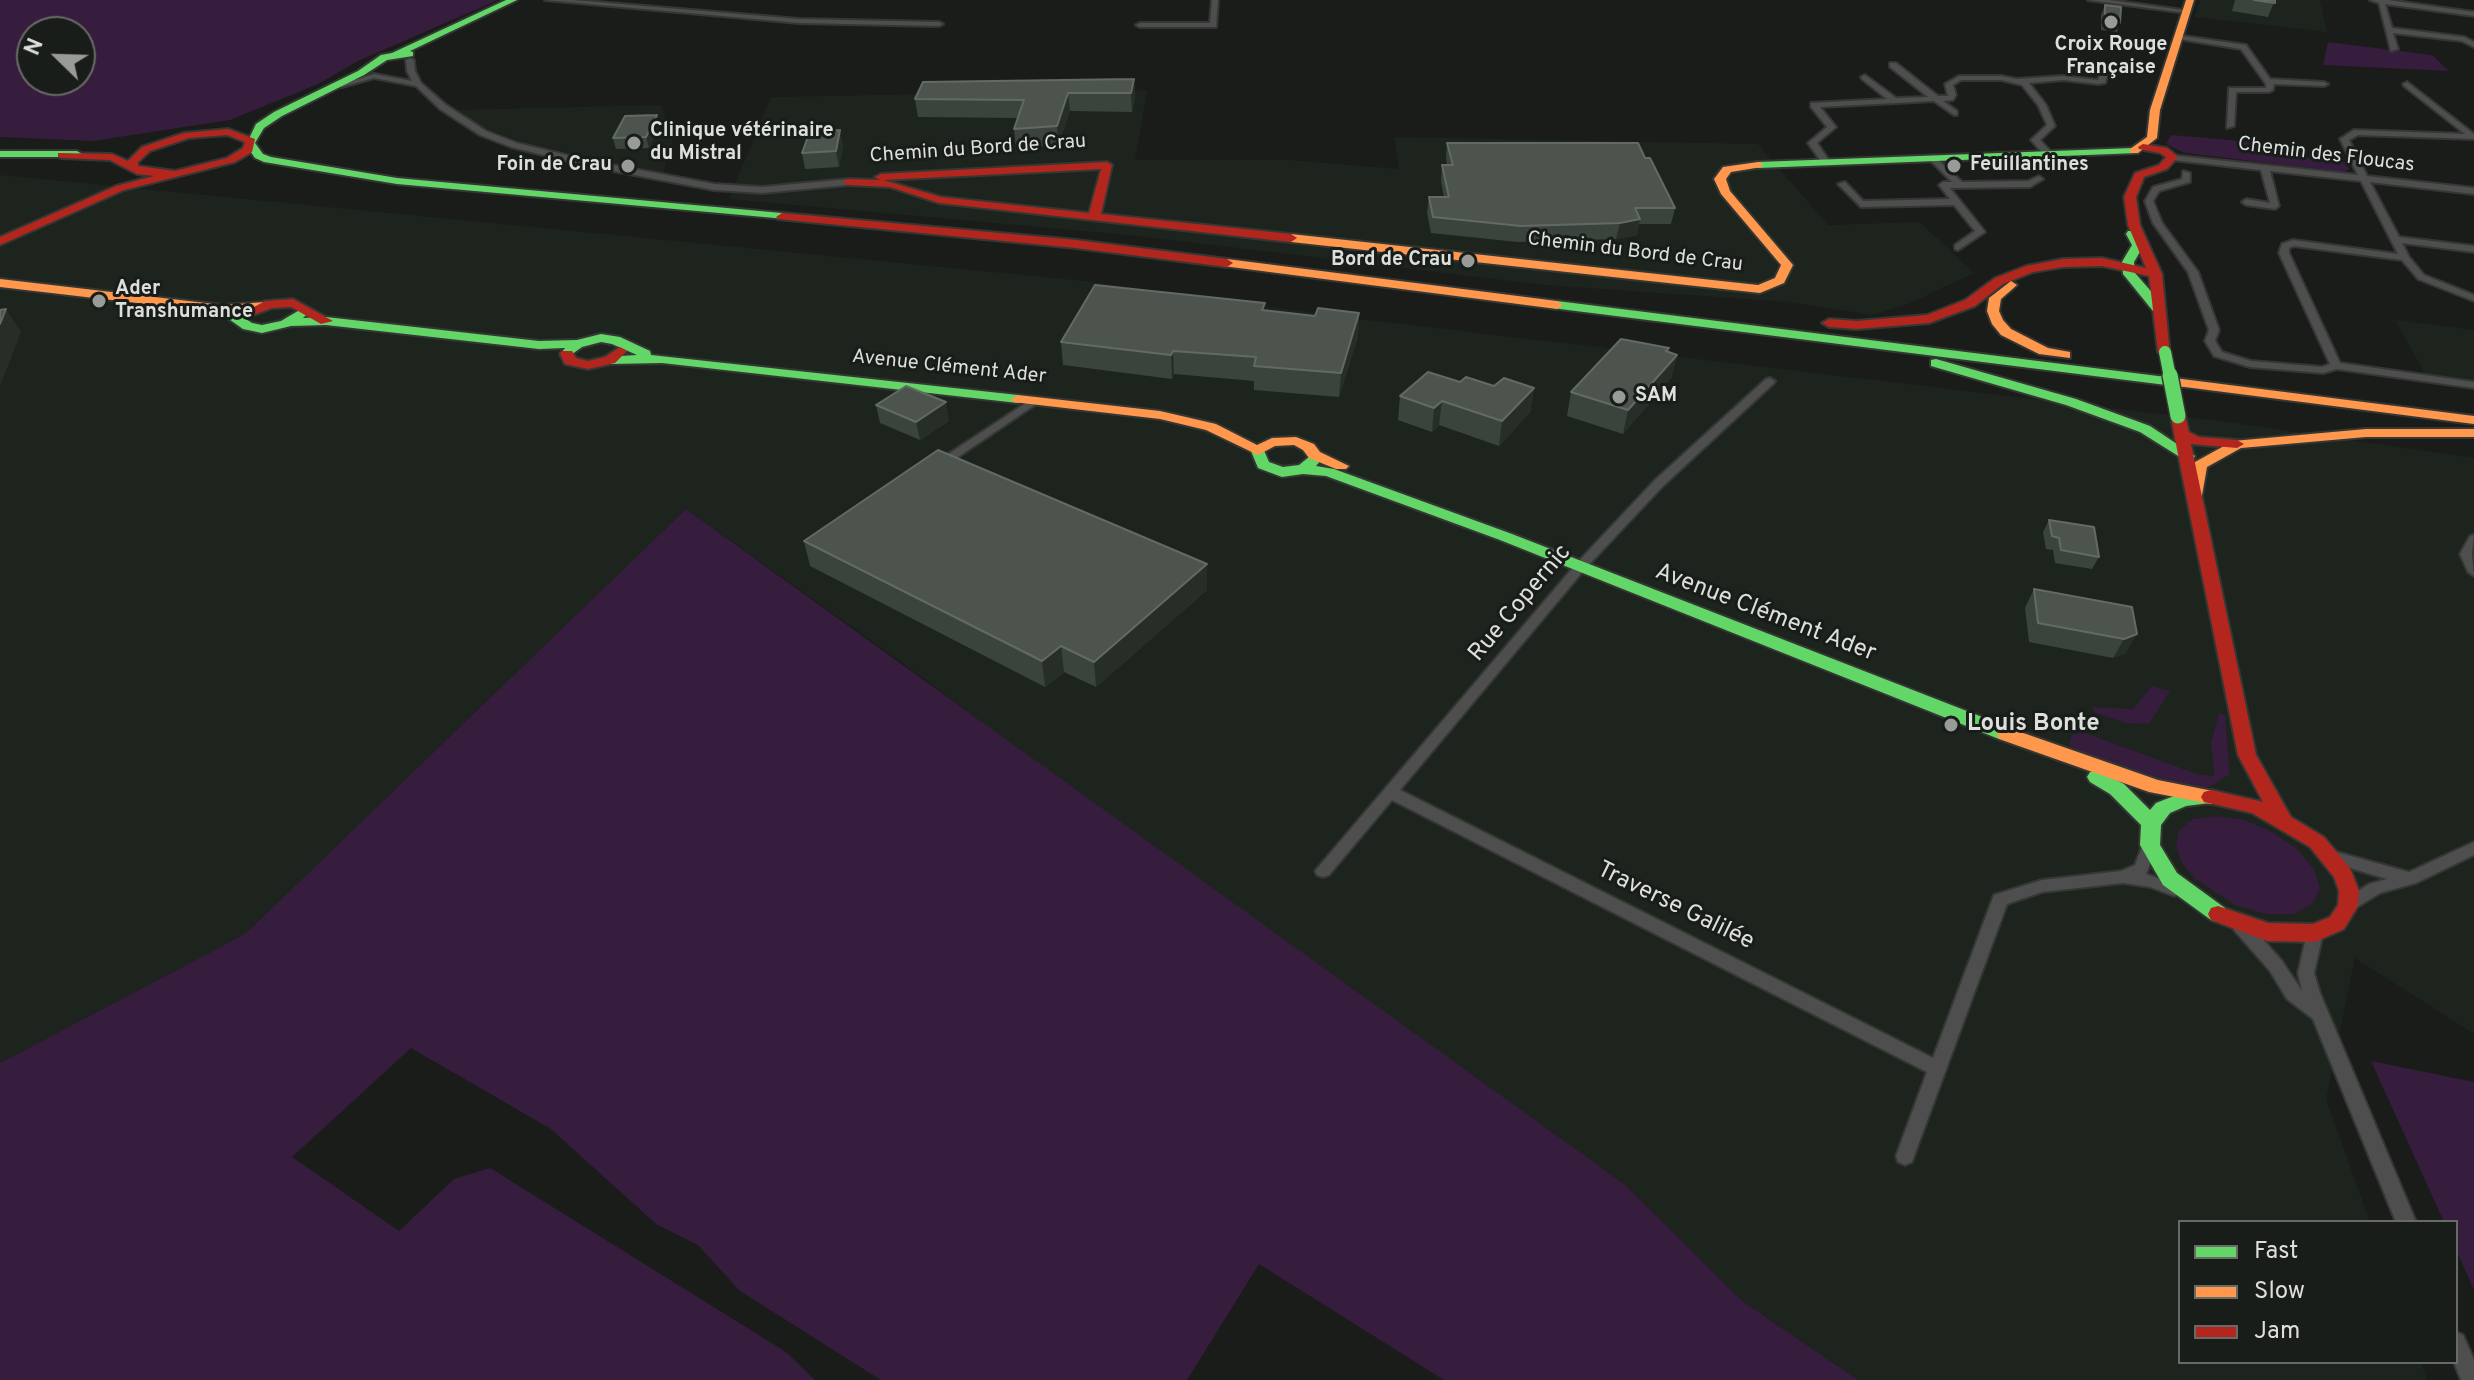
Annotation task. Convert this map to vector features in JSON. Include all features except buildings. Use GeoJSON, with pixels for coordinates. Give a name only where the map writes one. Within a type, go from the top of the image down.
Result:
{"type":"FeatureCollection","features":[{"type":"Feature","properties":{"kind":"main road"},"geometry":{"type":"LineString","coordinates":[[204,169],[241,155],[263,123],[278,114],[361,73],[401,59],[513,0]]}},
{"type":"Feature","properties":{"kind":"main road"},"geometry":{"type":"LineString","coordinates":[[2131,275],[2138,245],[2123,213],[2124,186],[2134,156],[2152,138],[2155,110],[2190,3]]}},
{"type":"Feature","properties":{"kind":"main road"},"geometry":{"type":"LineString","coordinates":[[2166,84],[2169,110],[2164,159],[2135,181],[2130,197],[2134,225],[2156,274],[2165,352],[2247,755],[2245,781],[2233,800]]}},
{"type":"Feature","properties":{"kind":"main road"},"geometry":{"type":"LineString","coordinates":[[62,155],[115,152],[218,132],[278,114]]}},
{"type":"Feature","properties":{"kind":"main road"},"geometry":{"type":"LineString","coordinates":[[218,132],[237,133],[251,143],[261,158],[295,167],[436,185],[1061,242],[2371,406]]}},
{"type":"Feature","properties":{"kind":"main road"},"geometry":{"type":"LineString","coordinates":[[0,239],[106,190],[134,168],[137,155],[158,143]]}},
{"type":"Feature","properties":{"kind":"main road"},"geometry":{"type":"LineString","coordinates":[[0,154],[112,157],[134,168],[175,174]]}},
{"type":"Feature","properties":{"kind":"main road","name":"Chemin du Bord de Crau"},"geometry":{"type":"LineString","coordinates":[[2074,155],[2115,168],[2124,186]]}},
{"type":"Feature","properties":{"kind":"main road","name":"Chemin du Bord de Crau"},"geometry":{"type":"LineString","coordinates":[[848,182],[891,184],[939,200],[1095,214],[1719,287],[1760,289],[1780,280],[1787,265],[1725,192],[1721,174],[1738,166],[2074,155],[2164,159]]}},
{"type":"Feature","properties":{"kind":"main road","name":"Chemin du Bord de Crau"},"geometry":{"type":"LineString","coordinates":[[848,182],[934,173],[1107,165],[1095,214]]}},
{"type":"Feature","properties":{"kind":"main road"},"geometry":{"type":"LineString","coordinates":[[0,239],[120,188],[175,174],[204,169],[295,167]]}},
{"type":"Feature","properties":{"kind":"main road"},"geometry":{"type":"LineString","coordinates":[[909,192],[918,179],[934,173]]}},
{"type":"Feature","properties":{"kind":"main road"},"geometry":{"type":"LineString","coordinates":[[1335,276],[1420,280],[1665,309],[1857,325],[1929,319],[1970,303],[1999,281],[2030,269],[2081,262],[2131,275],[2158,308]]}},
{"type":"Feature","properties":{"kind":"main road"},"geometry":{"type":"LineString","coordinates":[[2156,274],[2046,271],[2005,287],[1995,298],[1993,311],[2006,332],[2044,351],[2371,406],[2471,428]]}},
{"type":"Feature","properties":{"kind":"main road"},"geometry":{"type":"LineString","coordinates":[[0,283],[223,309],[293,303],[302,306],[297,316],[262,329],[248,326],[223,309]]}},
{"type":"Feature","properties":{"kind":"main road"},"geometry":{"type":"LineString","coordinates":[[244,321],[250,313],[265,306]]}},
{"type":"Feature","properties":{"kind":"main road","name":"Avenue Clément Ader"},"geometry":{"type":"LineString","coordinates":[[297,316],[572,349],[601,338],[615,340],[616,353],[1177,418],[1229,435],[1258,451],[1259,461],[1268,468],[1289,472],[1308,462],[1444,507],[1458,519],[2056,754],[2156,787],[2233,800],[2281,818]]}},
{"type":"Feature","properties":{"kind":"main road"},"geometry":{"type":"LineString","coordinates":[[1749,328],[1912,356],[2071,402],[2145,429],[2188,456]]}},
{"type":"Feature","properties":{"kind":"main road"},"geometry":{"type":"LineString","coordinates":[[2180,425],[2196,441],[2238,444],[2471,428]]}},
{"type":"Feature","properties":{"kind":"main road","name":"Avenue Clément Ader"},"geometry":{"type":"LineString","coordinates":[[1229,435],[1303,443],[1308,462]]}},
{"type":"Feature","properties":{"kind":"main road"},"geometry":{"type":"LineString","coordinates":[[1258,451],[1279,440]]}},
{"type":"Feature","properties":{"kind":"main road"},"geometry":{"type":"LineString","coordinates":[[2196,498],[2200,465],[2238,444]]}},
{"type":"Feature","properties":{"kind":"main road","name":"Avenue Clément Ader"},"geometry":{"type":"LineString","coordinates":[[2056,754],[2117,789],[2151,823]]}},
{"type":"Feature","properties":{"kind":"main road"},"geometry":{"type":"LineString","coordinates":[[2211,797],[2184,799],[2163,808],[2151,823],[2150,845],[2170,879],[2188,896],[2240,925],[2292,935],[2315,933],[2337,923],[2348,906],[2349,891],[2343,874],[2332,857],[2281,818],[2247,755]]}},
{"type":"Feature","properties":{"kind":"street"},"geometry":{"type":"LineString","coordinates":[[548,0],[799,21],[939,24]]}},
{"type":"Feature","properties":{"kind":"street"},"geometry":{"type":"LineString","coordinates":[[1140,25],[1213,25],[1215,0]]}},
{"type":"Feature","properties":{"kind":"street"},"geometry":{"type":"LineString","coordinates":[[2091,0],[2190,3]]}},
{"type":"Feature","properties":{"kind":"street"},"geometry":{"type":"LineString","coordinates":[[2365,0],[2474,13]]}},
{"type":"Feature","properties":{"kind":"street"},"geometry":{"type":"LineString","coordinates":[[2384,2],[2394,49]]}},
{"type":"Feature","properties":{"kind":"street"},"geometry":{"type":"LineString","coordinates":[[2389,30],[2464,39],[2474,45]]}},
{"type":"Feature","properties":{"kind":"street"},"geometry":{"type":"LineString","coordinates":[[2179,37],[2243,47],[2266,81],[2269,90],[2232,90],[2230,126]]}},
{"type":"Feature","properties":{"kind":"street","name":"Chemin du Bord de Crau"},"geometry":{"type":"LineString","coordinates":[[401,59],[418,84],[443,107],[474,128],[557,157],[736,189],[848,182]]}},
{"type":"Feature","properties":{"kind":"street"},"geometry":{"type":"LineString","coordinates":[[1893,65],[1954,113]]}},
{"type":"Feature","properties":{"kind":"street"},"geometry":{"type":"LineString","coordinates":[[1826,162],[1812,143],[1832,127],[1814,105],[1950,98],[1949,84],[1959,78],[2018,81],[2063,78],[2098,82],[2102,81],[2104,74]]}},
{"type":"Feature","properties":{"kind":"street"},"geometry":{"type":"LineString","coordinates":[[316,95],[374,76],[418,84]]}},
{"type":"Feature","properties":{"kind":"street"},"geometry":{"type":"LineString","coordinates":[[1865,77],[1894,101]]}},
{"type":"Feature","properties":{"kind":"street"},"geometry":{"type":"LineString","coordinates":[[2018,81],[2025,83],[2042,105],[2051,126],[2035,140],[2050,156]]}},
{"type":"Feature","properties":{"kind":"street"},"geometry":{"type":"LineString","coordinates":[[2266,81],[2324,84]]}},
{"type":"Feature","properties":{"kind":"street"},"geometry":{"type":"LineString","coordinates":[[2407,84],[2473,137]]}},
{"type":"Feature","properties":{"kind":"street"},"geometry":{"type":"LineString","coordinates":[[2473,137],[2357,132],[2344,139],[2405,258],[2421,277],[2474,298]]}},
{"type":"Feature","properties":{"kind":"street","name":"Chemin des Floucas"},"geometry":{"type":"LineString","coordinates":[[2164,159],[2194,158],[2365,182],[2474,191]]}},
{"type":"Feature","properties":{"kind":"street"},"geometry":{"type":"LineString","coordinates":[[1934,159],[1960,185]]}},
{"type":"Feature","properties":{"kind":"street"},"geometry":{"type":"LineString","coordinates":[[2164,159],[2186,173],[2187,180],[2156,189],[2149,201],[2158,223],[2179,249],[2199,284],[2214,330],[2210,341],[2213,348],[2236,361],[2323,370],[2336,366],[2474,385]]}},
{"type":"Feature","properties":{"kind":"street"},"geometry":{"type":"LineString","coordinates":[[2164,159],[2186,173]]}},
{"type":"Feature","properties":{"kind":"street"},"geometry":{"type":"LineString","coordinates":[[2246,202],[2275,206],[2265,167]]}},
{"type":"Feature","properties":{"kind":"street"},"geometry":{"type":"LineString","coordinates":[[1958,247],[1980,232],[1943,185],[2030,184],[2039,179]]}},
{"type":"Feature","properties":{"kind":"street"},"geometry":{"type":"LineString","coordinates":[[1842,184],[1861,204],[1954,202]]}},
{"type":"Feature","properties":{"kind":"street"},"geometry":{"type":"LineString","coordinates":[[2394,239],[2474,249]]}},
{"type":"Feature","properties":{"kind":"street"},"geometry":{"type":"LineString","coordinates":[[2336,366],[2284,253],[2285,246],[2293,243],[2405,258]]}},
{"type":"Feature","properties":{"kind":"street","name":"Rue Copernic"},"geometry":{"type":"LineString","coordinates":[[1323,871],[1580,567],[1659,483],[1770,381]]}},
{"type":"Feature","properties":{"kind":"street"},"geometry":{"type":"LineString","coordinates":[[951,457],[1035,400]]}},
{"type":"Feature","properties":{"kind":"street"},"geometry":{"type":"LineString","coordinates":[[2474,539],[2466,554],[2474,572]]}},
{"type":"Feature","properties":{"kind":"street","name":"Traverse Galilée"},"geometry":{"type":"LineString","coordinates":[[1390,792],[1938,1069]]}},
{"type":"Feature","properties":{"kind":"street"},"geometry":{"type":"LineString","coordinates":[[2123,877],[2142,869],[2150,845]]}},
{"type":"Feature","properties":{"kind":"street"},"geometry":{"type":"LineString","coordinates":[[2348,906],[2375,888],[2410,879],[2474,848]]}},
{"type":"Feature","properties":{"kind":"street"},"geometry":{"type":"LineString","coordinates":[[2332,857],[2410,879]]}},
{"type":"Feature","properties":{"kind":"street"},"geometry":{"type":"LineString","coordinates":[[1905,1156],[2000,900],[2042,886],[2123,877],[2152,881],[2188,896]]}},
{"type":"Feature","properties":{"kind":"street"},"geometry":{"type":"LineString","coordinates":[[2240,925],[2256,940],[2293,994],[2320,1016]]}},
{"type":"Feature","properties":{"kind":"street"},"geometry":{"type":"LineString","coordinates":[[2315,933],[2306,973],[2320,1016],[2405,1220]]}},
{"type":"Feature","properties":{"kind":"street"},"geometry":{"type":"LineString","coordinates":[[2458,1347],[2472,1380]]}},
{"type":"Feature","properties":{"kind":"shaded area"},"geometry":{"type":"Polygon","coordinates":[[[0,0],[498,0],[360,60],[318,84],[230,120],[93,141],[0,137],[0,0]]]}},
{"type":"Feature","properties":{"kind":"shaded area"},"geometry":{"type":"Polygon","coordinates":[[[2200,0],[2320,0],[2327,32],[2195,17],[2200,0]]]}},
{"type":"Feature","properties":{"kind":"shaded area"},"geometry":{"type":"Polygon","coordinates":[[[2328,42],[2432,55],[2449,71],[2323,65],[2328,42]]]}},
{"type":"Feature","properties":{"kind":"shaded area"},"geometry":{"type":"Polygon","coordinates":[[[1147,90],[1135,160],[1290,160],[1399,169],[1394,137],[1758,144],[1828,225],[1920,222],[1974,273],[1908,304],[1873,315],[1789,302],[1544,285],[1139,236],[729,199],[771,97],[1147,90]]]}},
{"type":"Feature","properties":{"kind":"shaded area"},"geometry":{"type":"Polygon","coordinates":[[[661,105],[673,137],[663,173],[529,144],[479,126],[457,110],[661,105]]]}},
{"type":"Feature","properties":{"kind":"shaded area"},"geometry":{"type":"Polygon","coordinates":[[[2171,135],[2290,145],[2295,156],[2345,162],[2349,169],[2344,172],[2185,153],[2166,144],[2171,135]]]}},
{"type":"Feature","properties":{"kind":"shaded area"},"geometry":{"type":"Polygon","coordinates":[[[0,175],[1085,281],[1335,316],[2227,422],[2474,458],[2474,1034],[2355,958],[2326,1099],[2369,1220],[2178,1220],[2178,1364],[2422,1364],[2427,1380],[1858,1380],[1741,1300],[1624,1184],[1280,944],[897,659],[686,509],[245,934],[0,1063],[0,175]]]}},
{"type":"Feature","properties":{"kind":"shaded area"},"geometry":{"type":"Polygon","coordinates":[[[2395,320],[2474,330],[2474,381],[2425,374],[2395,320]]]}},
{"type":"Feature","properties":{"kind":"shaded area"},"geometry":{"type":"Polygon","coordinates":[[[686,509],[1624,1184],[1741,1300],[1858,1380],[1444,1380],[1259,1264],[1187,1380],[881,1380],[740,1291],[698,1245],[656,1224],[551,1129],[411,1048],[292,1157],[399,1231],[454,1179],[490,1168],[786,1352],[815,1380],[0,1380],[0,1063],[245,934],[686,509]]]}},
{"type":"Feature","properties":{"kind":"shaded area"},"geometry":{"type":"Polygon","coordinates":[[[2152,686],[2170,691],[2149,724],[2125,723],[2094,712],[2092,707],[2133,709],[2152,686]]]}},
{"type":"Feature","properties":{"kind":"shaded area"},"geometry":{"type":"Polygon","coordinates":[[[2219,713],[2225,715],[2230,774],[2207,788],[2175,786],[2083,755],[2069,745],[2072,735],[2085,733],[2197,774],[2214,776],[2211,743],[2219,713]]]}},
{"type":"Feature","properties":{"kind":"shaded area"},"geometry":{"type":"Polygon","coordinates":[[[2216,816],[2244,820],[2272,832],[2297,849],[2314,869],[2320,889],[2312,904],[2294,914],[2267,914],[2237,906],[2195,879],[2182,863],[2176,847],[2179,830],[2193,819],[2216,816]]]}},
{"type":"Feature","properties":{"kind":"shaded area"},"geometry":{"type":"Polygon","coordinates":[[[2371,1061],[2474,1082],[2474,1290],[2458,1254],[2458,1220],[2443,1220],[2371,1061]]]}},
{"type":"Feature","properties":{"kind":"traffic: fast"},"geometry":{"type":"LineString","coordinates":[[396,54],[513,0]]}},
{"type":"Feature","properties":{"kind":"traffic: fast"},"geometry":{"type":"LineString","coordinates":[[251,141],[260,126],[278,114],[361,73],[384,57],[410,54]]}},
{"type":"Feature","properties":{"kind":"traffic: fast"},"geometry":{"type":"LineString","coordinates":[[251,145],[259,156],[268,160],[397,181],[782,217]]}},
{"type":"Feature","properties":{"kind":"traffic: fast"},"geometry":{"type":"LineString","coordinates":[[1758,165],[2134,151]]}},
{"type":"Feature","properties":{"kind":"traffic: fast"},"geometry":{"type":"LineString","coordinates":[[0,154],[77,154]]}},
{"type":"Feature","properties":{"kind":"traffic: fast"},"geometry":{"type":"LineString","coordinates":[[2132,234],[2138,245],[2128,262],[2129,274],[2158,308]]}},
{"type":"Feature","properties":{"kind":"traffic: fast"},"geometry":{"type":"LineString","coordinates":[[1557,305],[2182,383]]}},
{"type":"Feature","properties":{"kind":"traffic: fast"},"geometry":{"type":"LineString","coordinates":[[224,309],[248,326],[262,329],[285,324],[303,312]]}},
{"type":"Feature","properties":{"kind":"traffic: fast"},"geometry":{"type":"LineString","coordinates":[[291,322],[326,321],[539,345],[577,344]]}},
{"type":"Feature","properties":{"kind":"traffic: fast"},"geometry":{"type":"LineString","coordinates":[[568,353],[577,344],[601,338],[615,340],[645,354]]}},
{"type":"Feature","properties":{"kind":"traffic: fast"},"geometry":{"type":"LineString","coordinates":[[2165,352],[2178,416]]}},
{"type":"Feature","properties":{"kind":"traffic: fast"},"geometry":{"type":"LineString","coordinates":[[610,360],[662,359],[1018,399]]}},
{"type":"Feature","properties":{"kind":"traffic: fast"},"geometry":{"type":"LineString","coordinates":[[1936,363],[2071,402],[2145,429],[2188,456]]}},
{"type":"Feature","properties":{"kind":"traffic: fast"},"geometry":{"type":"LineString","coordinates":[[1258,451],[1263,465],[1282,472],[1303,469],[1314,460]]}},
{"type":"Feature","properties":{"kind":"traffic: fast"},"geometry":{"type":"LineString","coordinates":[[1303,469],[1329,472],[1506,537],[2006,734]]}},
{"type":"Feature","properties":{"kind":"traffic: fast"},"geometry":{"type":"LineString","coordinates":[[2097,777],[2117,789],[2151,823]]}},
{"type":"Feature","properties":{"kind":"traffic: fast"},"geometry":{"type":"LineString","coordinates":[[2211,797],[2184,799],[2163,808],[2151,823],[2150,845],[2170,879],[2218,914]]}},
{"type":"Feature","properties":{"kind":"traffic: slow"},"geometry":{"type":"LineString","coordinates":[[2134,151],[2152,138],[2155,110],[2190,0]]}},
{"type":"Feature","properties":{"kind":"traffic: slow"},"geometry":{"type":"LineString","coordinates":[[1291,238],[1760,289],[1780,280],[1787,265],[1725,192],[1720,179],[1727,169],[1758,165]]}},
{"type":"Feature","properties":{"kind":"traffic: slow"},"geometry":{"type":"LineString","coordinates":[[1227,263],[1557,305]]}},
{"type":"Feature","properties":{"kind":"traffic: slow"},"geometry":{"type":"LineString","coordinates":[[0,283],[223,309],[265,306]]}},
{"type":"Feature","properties":{"kind":"traffic: slow"},"geometry":{"type":"LineString","coordinates":[[2011,285],[1995,298],[1993,311],[1997,321],[2006,332],[2044,351],[2065,355]]}},
{"type":"Feature","properties":{"kind":"traffic: slow"},"geometry":{"type":"LineString","coordinates":[[2182,383],[2474,420]]}},
{"type":"Feature","properties":{"kind":"traffic: slow"},"geometry":{"type":"LineString","coordinates":[[1018,399],[1160,415],[1211,427],[1258,451]]}},
{"type":"Feature","properties":{"kind":"traffic: slow"},"geometry":{"type":"LineString","coordinates":[[2196,498],[2200,465],[2238,444],[2366,433],[2474,433]]}},
{"type":"Feature","properties":{"kind":"traffic: slow"},"geometry":{"type":"LineString","coordinates":[[1258,451],[1272,442],[1296,441],[1309,447],[1314,455],[1341,466]]}},
{"type":"Feature","properties":{"kind":"traffic: slow"},"geometry":{"type":"LineString","coordinates":[[2006,734],[2156,787],[2211,797]]}},
{"type":"Feature","properties":{"kind":"traffic: jam"},"geometry":{"type":"LineString","coordinates":[[62,155],[112,157],[141,172],[175,174],[231,160],[248,150],[251,141],[228,132],[188,135],[146,149],[133,161],[133,166]]}},
{"type":"Feature","properties":{"kind":"traffic: jam"},"geometry":{"type":"LineString","coordinates":[[2143,147],[2163,150],[2173,157],[2163,167],[2139,175],[2130,197],[2134,225],[2157,280],[2165,352]]}},
{"type":"Feature","properties":{"kind":"traffic: jam"},"geometry":{"type":"LineString","coordinates":[[881,177],[1107,165],[1095,214]]}},
{"type":"Feature","properties":{"kind":"traffic: jam"},"geometry":{"type":"LineString","coordinates":[[0,241],[120,188],[175,174]]}},
{"type":"Feature","properties":{"kind":"traffic: jam"},"geometry":{"type":"LineString","coordinates":[[848,182],[891,184],[939,200],[1291,238]]}},
{"type":"Feature","properties":{"kind":"traffic: jam"},"geometry":{"type":"LineString","coordinates":[[782,217],[1076,244],[1227,263]]}},
{"type":"Feature","properties":{"kind":"traffic: jam"},"geometry":{"type":"LineString","coordinates":[[1829,323],[1857,325],[1929,319],[1970,303],[1999,281],[2030,269],[2063,263],[2102,262],[2156,274]]}},
{"type":"Feature","properties":{"kind":"traffic: jam"},"geometry":{"type":"LineString","coordinates":[[253,311],[270,304],[293,303],[326,321]]}},
{"type":"Feature","properties":{"kind":"traffic: jam"},"geometry":{"type":"LineString","coordinates":[[567,354],[570,361],[588,365],[610,360],[620,351]]}},
{"type":"Feature","properties":{"kind":"traffic: jam"},"geometry":{"type":"LineString","coordinates":[[2178,416],[2247,755],[2281,817]]}},
{"type":"Feature","properties":{"kind":"traffic: jam"},"geometry":{"type":"LineString","coordinates":[[2181,434],[2196,441],[2237,444]]}},
{"type":"Feature","properties":{"kind":"traffic: jam"},"geometry":{"type":"LineString","coordinates":[[2211,797],[2257,807],[2317,842],[2343,874],[2349,891],[2348,906],[2337,923],[2315,933],[2267,932],[2218,914]]}},
{"type":"Feature","properties":{"kind":"place","name":"Croix Rouge Française"},"geometry":{"type":"Point","coordinates":[2111,22]}},
{"type":"Feature","properties":{"kind":"place","name":"Clinique vétérinaire du Mistral"},"geometry":{"type":"Point","coordinates":[634,143]}},
{"type":"Feature","properties":{"kind":"place","name":"Foin de Crau"},"geometry":{"type":"Point","coordinates":[628,166]}},
{"type":"Feature","properties":{"kind":"place","name":"Feuillantines"},"geometry":{"type":"Point","coordinates":[1954,166]}},
{"type":"Feature","properties":{"kind":"place","name":"Bord de Crau"},"geometry":{"type":"Point","coordinates":[1468,261]}},
{"type":"Feature","properties":{"kind":"place","name":"Ader Transhumance"},"geometry":{"type":"Point","coordinates":[99,301]}},
{"type":"Feature","properties":{"kind":"place","name":"SAM"},"geometry":{"type":"Point","coordinates":[1619,397]}},
{"type":"Feature","properties":{"kind":"place","name":"Louis Bonte"},"geometry":{"type":"Point","coordinates":[1951,725]}}]}
